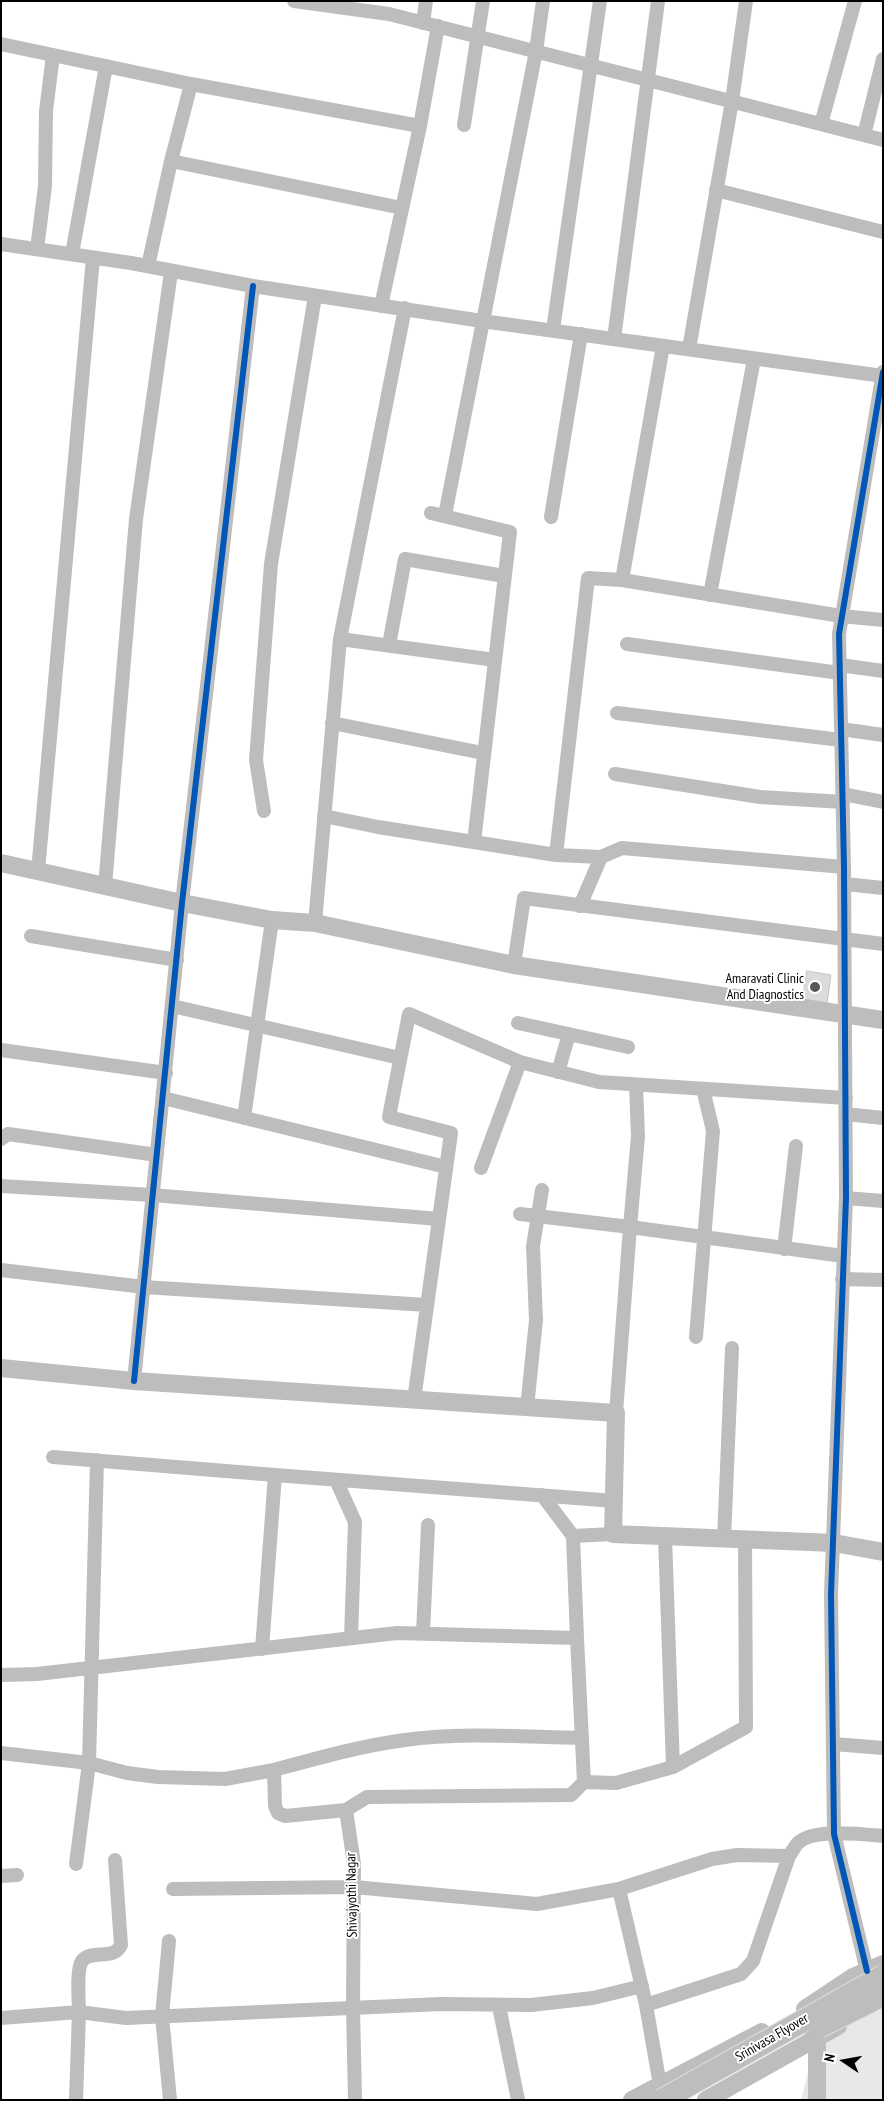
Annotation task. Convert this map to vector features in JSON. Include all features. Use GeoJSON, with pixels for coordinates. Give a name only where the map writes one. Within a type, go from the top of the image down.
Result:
{"type":"FeatureCollection","features":[{"type":"Feature","properties":{"kind":"main road","name":"Srinivasa Flyover"},"geometry":{"type":"LineString","coordinates":[[661,2092],[878,1970]]}},
{"type":"Feature","properties":{"kind":"main road","name":"Srinivasa Flyover"},"geometry":{"type":"LineString","coordinates":[[692,2100],[806,2033],[883,1995]]}},
{"type":"Feature","properties":{"kind":"street"},"geometry":{"type":"LineString","coordinates":[[294,1],[389,14],[883,140]]}},
{"type":"Feature","properties":{"kind":"street"},"geometry":{"type":"LineString","coordinates":[[423,23],[426,1]]}},
{"type":"Feature","properties":{"kind":"street"},"geometry":{"type":"LineString","coordinates":[[464,125],[483,1]]}},
{"type":"Feature","properties":{"kind":"street"},"geometry":{"type":"LineString","coordinates":[[474,842],[510,532],[438,514],[482,321],[536,51],[543,1]]}},
{"type":"Feature","properties":{"kind":"street"},"geometry":{"type":"LineString","coordinates":[[553,330],[600,1]]}},
{"type":"Feature","properties":{"kind":"street"},"geometry":{"type":"LineString","coordinates":[[614,339],[658,1]]}},
{"type":"Feature","properties":{"kind":"street"},"geometry":{"type":"LineString","coordinates":[[689,350],[732,101],[746,1]]}},
{"type":"Feature","properties":{"kind":"street"},"geometry":{"type":"LineString","coordinates":[[821,124],[855,1]]}},
{"type":"Feature","properties":{"kind":"street"},"geometry":{"type":"LineString","coordinates":[[381,306],[420,126],[438,26]]}},
{"type":"Feature","properties":{"kind":"street"},"geometry":{"type":"LineString","coordinates":[[1,44],[191,84],[420,126]]}},
{"type":"Feature","properties":{"kind":"street"},"geometry":{"type":"LineString","coordinates":[[37,249],[45,186],[46,111],[52,55]]}},
{"type":"Feature","properties":{"kind":"street"},"geometry":{"type":"LineString","coordinates":[[864,135],[883,59]]}},
{"type":"Feature","properties":{"kind":"street"},"geometry":{"type":"LineString","coordinates":[[72,254],[106,66]]}},
{"type":"Feature","properties":{"kind":"street"},"geometry":{"type":"LineString","coordinates":[[148,266],[171,161],[191,84]]}},
{"type":"Feature","properties":{"kind":"street"},"geometry":{"type":"LineString","coordinates":[[171,161],[402,208]]}},
{"type":"Feature","properties":{"kind":"street"},"geometry":{"type":"LineString","coordinates":[[716,190],[883,232]]}},
{"type":"Feature","properties":{"kind":"street"},"geometry":{"type":"LineString","coordinates":[[1,244],[148,266],[171,272],[381,306],[689,350],[882,375],[839,634],[845,941],[846,1198],[831,1594],[834,1834],[878,1970],[853,1977],[801,2011],[661,2092],[632,2100]]}},
{"type":"Feature","properties":{"kind":"street"},"geometry":{"type":"LineString","coordinates":[[38,871],[93,258]]}},
{"type":"Feature","properties":{"kind":"street"},"geometry":{"type":"LineString","coordinates":[[105,886],[136,519],[171,272]]}},
{"type":"Feature","properties":{"kind":"street"},"geometry":{"type":"LineString","coordinates":[[134,1381],[182,903],[253,286]]}},
{"type":"Feature","properties":{"kind":"street"},"geometry":{"type":"LineString","coordinates":[[264,811],[256,760],[271,564],[315,296]]}},
{"type":"Feature","properties":{"kind":"street"},"geometry":{"type":"LineString","coordinates":[[315,923],[340,638],[405,308]]}},
{"type":"Feature","properties":{"kind":"street"},"geometry":{"type":"LineString","coordinates":[[550,517],[581,334]]}},
{"type":"Feature","properties":{"kind":"street"},"geometry":{"type":"LineString","coordinates":[[622,580],[663,346]]}},
{"type":"Feature","properties":{"kind":"street"},"geometry":{"type":"LineString","coordinates":[[710,595],[754,358]]}},
{"type":"Feature","properties":{"kind":"street"},"geometry":{"type":"LineString","coordinates":[[389,645],[405,559],[504,576]]}},
{"type":"Feature","properties":{"kind":"street"},"geometry":{"type":"LineString","coordinates":[[556,855],[588,578],[622,580],[841,616],[883,620]]}},
{"type":"Feature","properties":{"kind":"street"},"geometry":{"type":"LineString","coordinates":[[340,638],[495,660]]}},
{"type":"Feature","properties":{"kind":"street"},"geometry":{"type":"LineString","coordinates":[[628,644],[840,669],[883,671]]}},
{"type":"Feature","properties":{"kind":"street"},"geometry":{"type":"LineString","coordinates":[[617,713],[841,734],[883,735]]}},
{"type":"Feature","properties":{"kind":"street"},"geometry":{"type":"LineString","coordinates":[[332,723],[483,753]]}},
{"type":"Feature","properties":{"kind":"street"},"geometry":{"type":"LineString","coordinates":[[615,774],[760,798],[843,798],[883,802]]}},
{"type":"Feature","properties":{"kind":"street"},"geometry":{"type":"LineString","coordinates":[[324,816],[556,855],[601,857],[622,848],[844,867]]}},
{"type":"Feature","properties":{"kind":"street"},"geometry":{"type":"LineString","coordinates":[[580,906],[601,857]]}},
{"type":"Feature","properties":{"kind":"street"},"geometry":{"type":"LineString","coordinates":[[1,863],[182,903],[272,920],[315,923],[514,965],[883,1020]]}},
{"type":"Feature","properties":{"kind":"street"},"geometry":{"type":"LineString","coordinates":[[844,884],[883,888]]}},
{"type":"Feature","properties":{"kind":"street"},"geometry":{"type":"LineString","coordinates":[[514,965],[524,898],[845,941],[883,944]]}},
{"type":"Feature","properties":{"kind":"street"},"geometry":{"type":"LineString","coordinates":[[244,1118],[272,920]]}},
{"type":"Feature","properties":{"kind":"street"},"geometry":{"type":"LineString","coordinates":[[31,936],[177,960]]}},
{"type":"Feature","properties":{"kind":"street"},"geometry":{"type":"LineString","coordinates":[[172,1006],[400,1058]]}},
{"type":"Feature","properties":{"kind":"street"},"geometry":{"type":"LineString","coordinates":[[414,1400],[450,1133],[389,1117],[409,1014],[520,1062],[599,1082],[846,1098]]}},
{"type":"Feature","properties":{"kind":"street"},"geometry":{"type":"LineString","coordinates":[[518,1023],[628,1047]]}},
{"type":"Feature","properties":{"kind":"street"},"geometry":{"type":"LineString","coordinates":[[558,1072],[569,1034]]}},
{"type":"Feature","properties":{"kind":"street"},"geometry":{"type":"LineString","coordinates":[[1,1050],[166,1073]]}},
{"type":"Feature","properties":{"kind":"street"},"geometry":{"type":"LineString","coordinates":[[481,1168],[520,1062]]}},
{"type":"Feature","properties":{"kind":"street"},"geometry":{"type":"LineString","coordinates":[[613,1534],[616,1414],[638,1136],[636,1085]]}},
{"type":"Feature","properties":{"kind":"street"},"geometry":{"type":"LineString","coordinates":[[696,1337],[713,1131],[703,1089]]}},
{"type":"Feature","properties":{"kind":"street"},"geometry":{"type":"LineString","coordinates":[[163,1098],[446,1167]]}},
{"type":"Feature","properties":{"kind":"street"},"geometry":{"type":"LineString","coordinates":[[846,1114],[883,1118]]}},
{"type":"Feature","properties":{"kind":"street"},"geometry":{"type":"LineString","coordinates":[[1,1139],[8,1134],[157,1156]]}},
{"type":"Feature","properties":{"kind":"street"},"geometry":{"type":"LineString","coordinates":[[784,1249],[796,1146]]}},
{"type":"Feature","properties":{"kind":"street"},"geometry":{"type":"LineString","coordinates":[[1,1186],[439,1219]]}},
{"type":"Feature","properties":{"kind":"street"},"geometry":{"type":"LineString","coordinates":[[527,1408],[536,1320],[534,1246],[542,1190]]}},
{"type":"Feature","properties":{"kind":"street"},"geometry":{"type":"LineString","coordinates":[[846,1198],[883,1201]]}},
{"type":"Feature","properties":{"kind":"street"},"geometry":{"type":"LineString","coordinates":[[520,1214],[843,1256]]}},
{"type":"Feature","properties":{"kind":"street"},"geometry":{"type":"LineString","coordinates":[[1,1270],[144,1287],[427,1305]]}},
{"type":"Feature","properties":{"kind":"street"},"geometry":{"type":"LineString","coordinates":[[842,1279],[883,1280]]}},
{"type":"Feature","properties":{"kind":"street"},"geometry":{"type":"LineString","coordinates":[[724,1539],[732,1348]]}},
{"type":"Feature","properties":{"kind":"street"},"geometry":{"type":"LineString","coordinates":[[1,1368],[134,1381],[616,1414]]}},
{"type":"Feature","properties":{"kind":"street"},"geometry":{"type":"LineString","coordinates":[[52,1457],[615,1501]]}},
{"type":"Feature","properties":{"kind":"street"},"geometry":{"type":"LineString","coordinates":[[76,1864],[88,1763],[90,1668],[98,1503],[97,1460]]}},
{"type":"Feature","properties":{"kind":"street"},"geometry":{"type":"LineString","coordinates":[[262,1649],[275,1475]]}},
{"type":"Feature","properties":{"kind":"street"},"geometry":{"type":"LineString","coordinates":[[336,1480],[355,1522],[351,1638]]}},
{"type":"Feature","properties":{"kind":"street"},"geometry":{"type":"LineString","coordinates":[[542,1496],[573,1536],[584,1782]]}},
{"type":"Feature","properties":{"kind":"street"},"geometry":{"type":"LineString","coordinates":[[423,1633],[428,1525]]}},
{"type":"Feature","properties":{"kind":"street"},"geometry":{"type":"LineString","coordinates":[[573,1536],[613,1534],[834,1543],[883,1552]]}},
{"type":"Feature","properties":{"kind":"street"},"geometry":{"type":"LineString","coordinates":[[665,1536],[673,1767]]}},
{"type":"Feature","properties":{"kind":"street"},"geometry":{"type":"LineString","coordinates":[[274,1770],[275,1806],[278,1813],[285,1816],[346,1810],[367,1797],[571,1795],[584,1782],[616,1782],[673,1767],[746,1727],[745,1540]]}},
{"type":"Feature","properties":{"kind":"street"},"geometry":{"type":"LineString","coordinates":[[1,1675],[90,1668],[396,1633],[577,1638]]}},
{"type":"Feature","properties":{"kind":"street"},"geometry":{"type":"LineString","coordinates":[[1,1753],[88,1763],[127,1773],[204,1780],[225,1779],[274,1770],[356,1748],[407,1740],[455,1736],[582,1738]]}},
{"type":"Feature","properties":{"kind":"street"},"geometry":{"type":"LineString","coordinates":[[834,1744],[883,1748]]}},
{"type":"Feature","properties":{"kind":"street","name":"Shivajyothi Nagar"},"geometry":{"type":"LineString","coordinates":[[346,1810],[354,1864],[353,2007],[355,2100]]}},
{"type":"Feature","properties":{"kind":"street"},"geometry":{"type":"LineString","coordinates":[[646,2005],[741,1974],[747,1969],[753,1961],[789,1856],[798,1842],[809,1836],[834,1834],[883,1836]]}},
{"type":"Feature","properties":{"kind":"street"},"geometry":{"type":"LineString","coordinates":[[173,1890],[354,1887],[537,1904],[619,1889],[712,1859],[737,1855],[789,1856]]}},
{"type":"Feature","properties":{"kind":"street"},"geometry":{"type":"LineString","coordinates":[[76,2100],[80,1969],[82,1961],[87,1957],[112,1953],[118,1950],[121,1945],[115,1860]]}},
{"type":"Feature","properties":{"kind":"street"},"geometry":{"type":"LineString","coordinates":[[1,1876],[17,1875]]}},
{"type":"Feature","properties":{"kind":"street"},"geometry":{"type":"LineString","coordinates":[[619,1889],[646,2005],[661,2092]]}},
{"type":"Feature","properties":{"kind":"street"},"geometry":{"type":"LineString","coordinates":[[169,1941],[162,2016],[170,2100]]}},
{"type":"Feature","properties":{"kind":"street"},"geometry":{"type":"LineString","coordinates":[[1,2018],[79,2012],[126,2018],[441,2004],[531,2005],[593,1998],[642,1986]]}},
{"type":"Feature","properties":{"kind":"street"},"geometry":{"type":"LineString","coordinates":[[706,2100],[817,2037],[883,2003]]}},
{"type":"Feature","properties":{"kind":"street"},"geometry":{"type":"LineString","coordinates":[[498,2006],[518,2100]]}},
{"type":"Feature","properties":{"kind":"street"},"geometry":{"type":"LineString","coordinates":[[801,2011],[817,2037],[817,2100]]}},
{"type":"Feature","properties":{"kind":"shaded area"},"geometry":{"type":"Polygon","coordinates":[[[883,2009],[883,2100],[801,2100],[817,2037],[883,2009]]]}},
{"type":"Feature","properties":{"kind":"building"},"geometry":{"type":"Polygon","coordinates":[[[807,971],[831,975],[827,1003],[803,999],[807,971]]]}},
{"type":"Feature","properties":{"kind":"cycle path"},"geometry":{"type":"LineString","coordinates":[[134,1381],[182,903],[253,286]]}},
{"type":"Feature","properties":{"kind":"cycle path"},"geometry":{"type":"LineString","coordinates":[[867,1971],[834,1834],[831,1594],[846,1198],[844,867],[839,634],[883,372]]}},
{"type":"Feature","properties":{"kind":"place","name":"Amaravati Clinic And Diagnostics"},"geometry":{"type":"Point","coordinates":[815,987]}}]}
